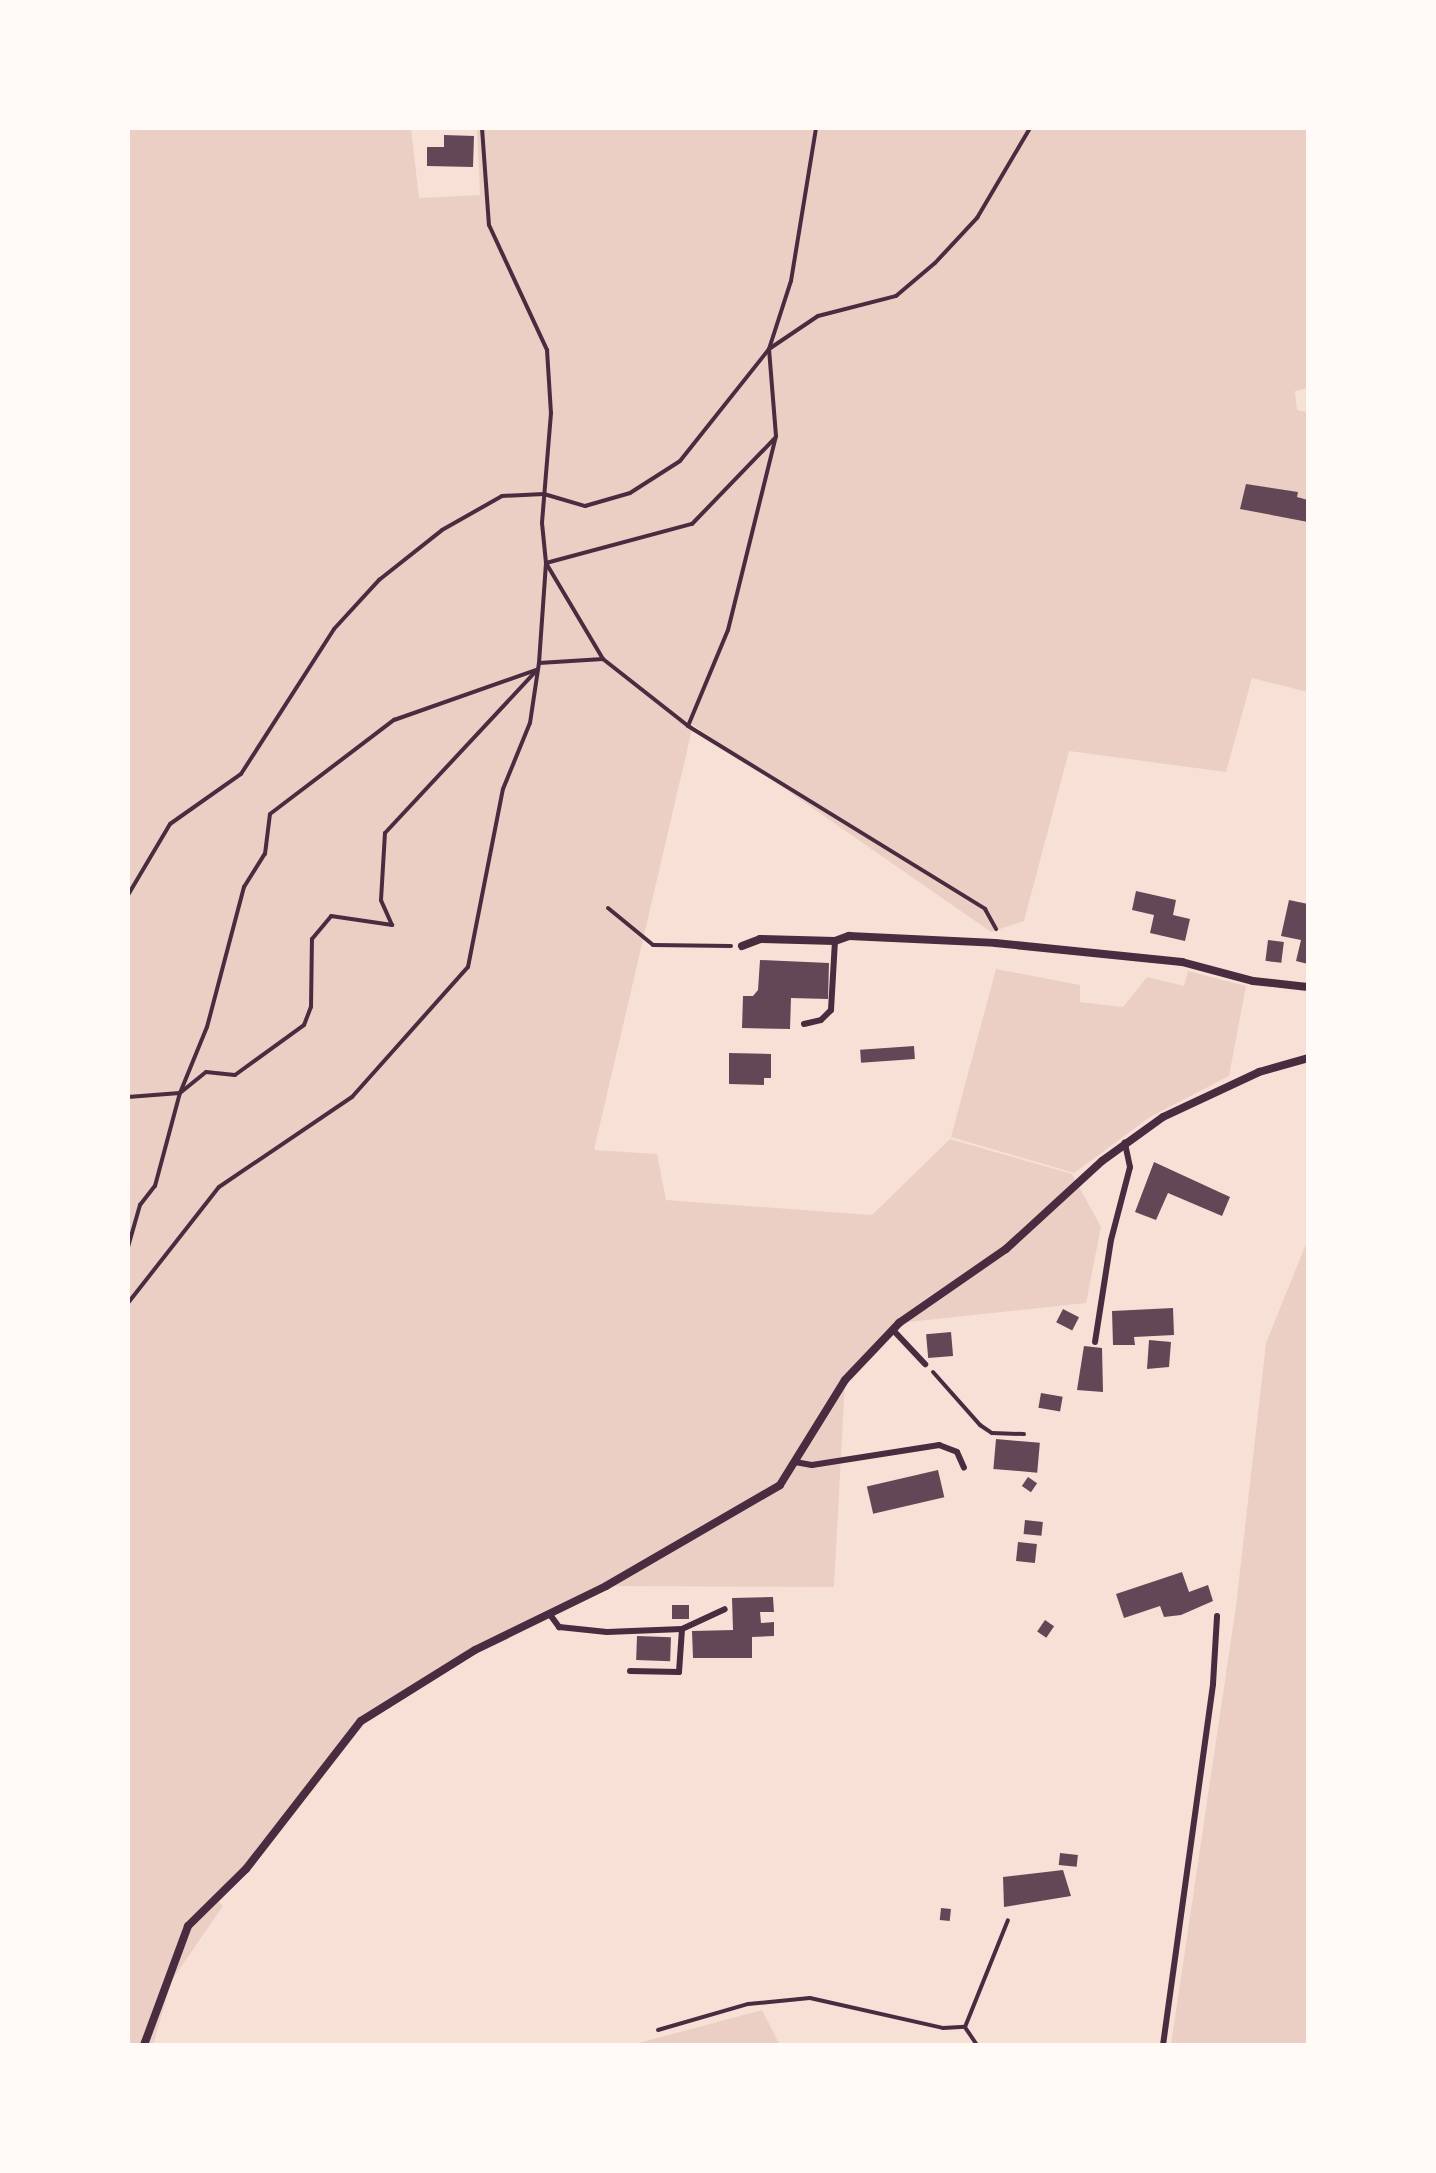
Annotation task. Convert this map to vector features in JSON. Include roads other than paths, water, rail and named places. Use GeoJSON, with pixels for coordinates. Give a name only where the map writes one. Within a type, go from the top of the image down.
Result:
{"type":"FeatureCollection","features":[{"type":"Feature","properties":{"kind":"street"},"geometry":{"type":"LineString","coordinates":[[742,946],[760,939],[835,941],[849,936],[995,943],[1182,962],[1253,981],[1308,987]]}},
{"type":"Feature","properties":{"kind":"street"},"geometry":{"type":"LineString","coordinates":[[144,2045],[188,1926],[246,1869],[361,1721],[475,1650],[551,1616],[780,1485],[845,1380],[893,1330],[1006,1249],[1125,1143],[1195,1099],[1259,1072],[1308,1058]]}},
{"type":"Feature","properties":{"kind":"lane"},"geometry":{"type":"LineString","coordinates":[[804,1024],[821,1020],[831,1010],[835,941]]}},
{"type":"Feature","properties":{"kind":"lane"},"geometry":{"type":"LineString","coordinates":[[1095,1342],[1111,1240],[1130,1167],[1125,1143]]}},
{"type":"Feature","properties":{"kind":"lane"},"geometry":{"type":"LineString","coordinates":[[893,1330],[925,1364]]}},
{"type":"Feature","properties":{"kind":"lane"},"geometry":{"type":"LineString","coordinates":[[795,1462],[812,1465],[939,1445],[957,1452],[964,1468]]}},
{"type":"Feature","properties":{"kind":"lane"},"geometry":{"type":"LineString","coordinates":[[551,1616],[559,1627],[607,1632],[682,1629],[725,1609]]}},
{"type":"Feature","properties":{"kind":"lane"},"geometry":{"type":"LineString","coordinates":[[1163,2045],[1213,1684],[1217,1616]]}},
{"type":"Feature","properties":{"kind":"lane"},"geometry":{"type":"LineString","coordinates":[[630,1671],[679,1672],[682,1629]]}}]}
